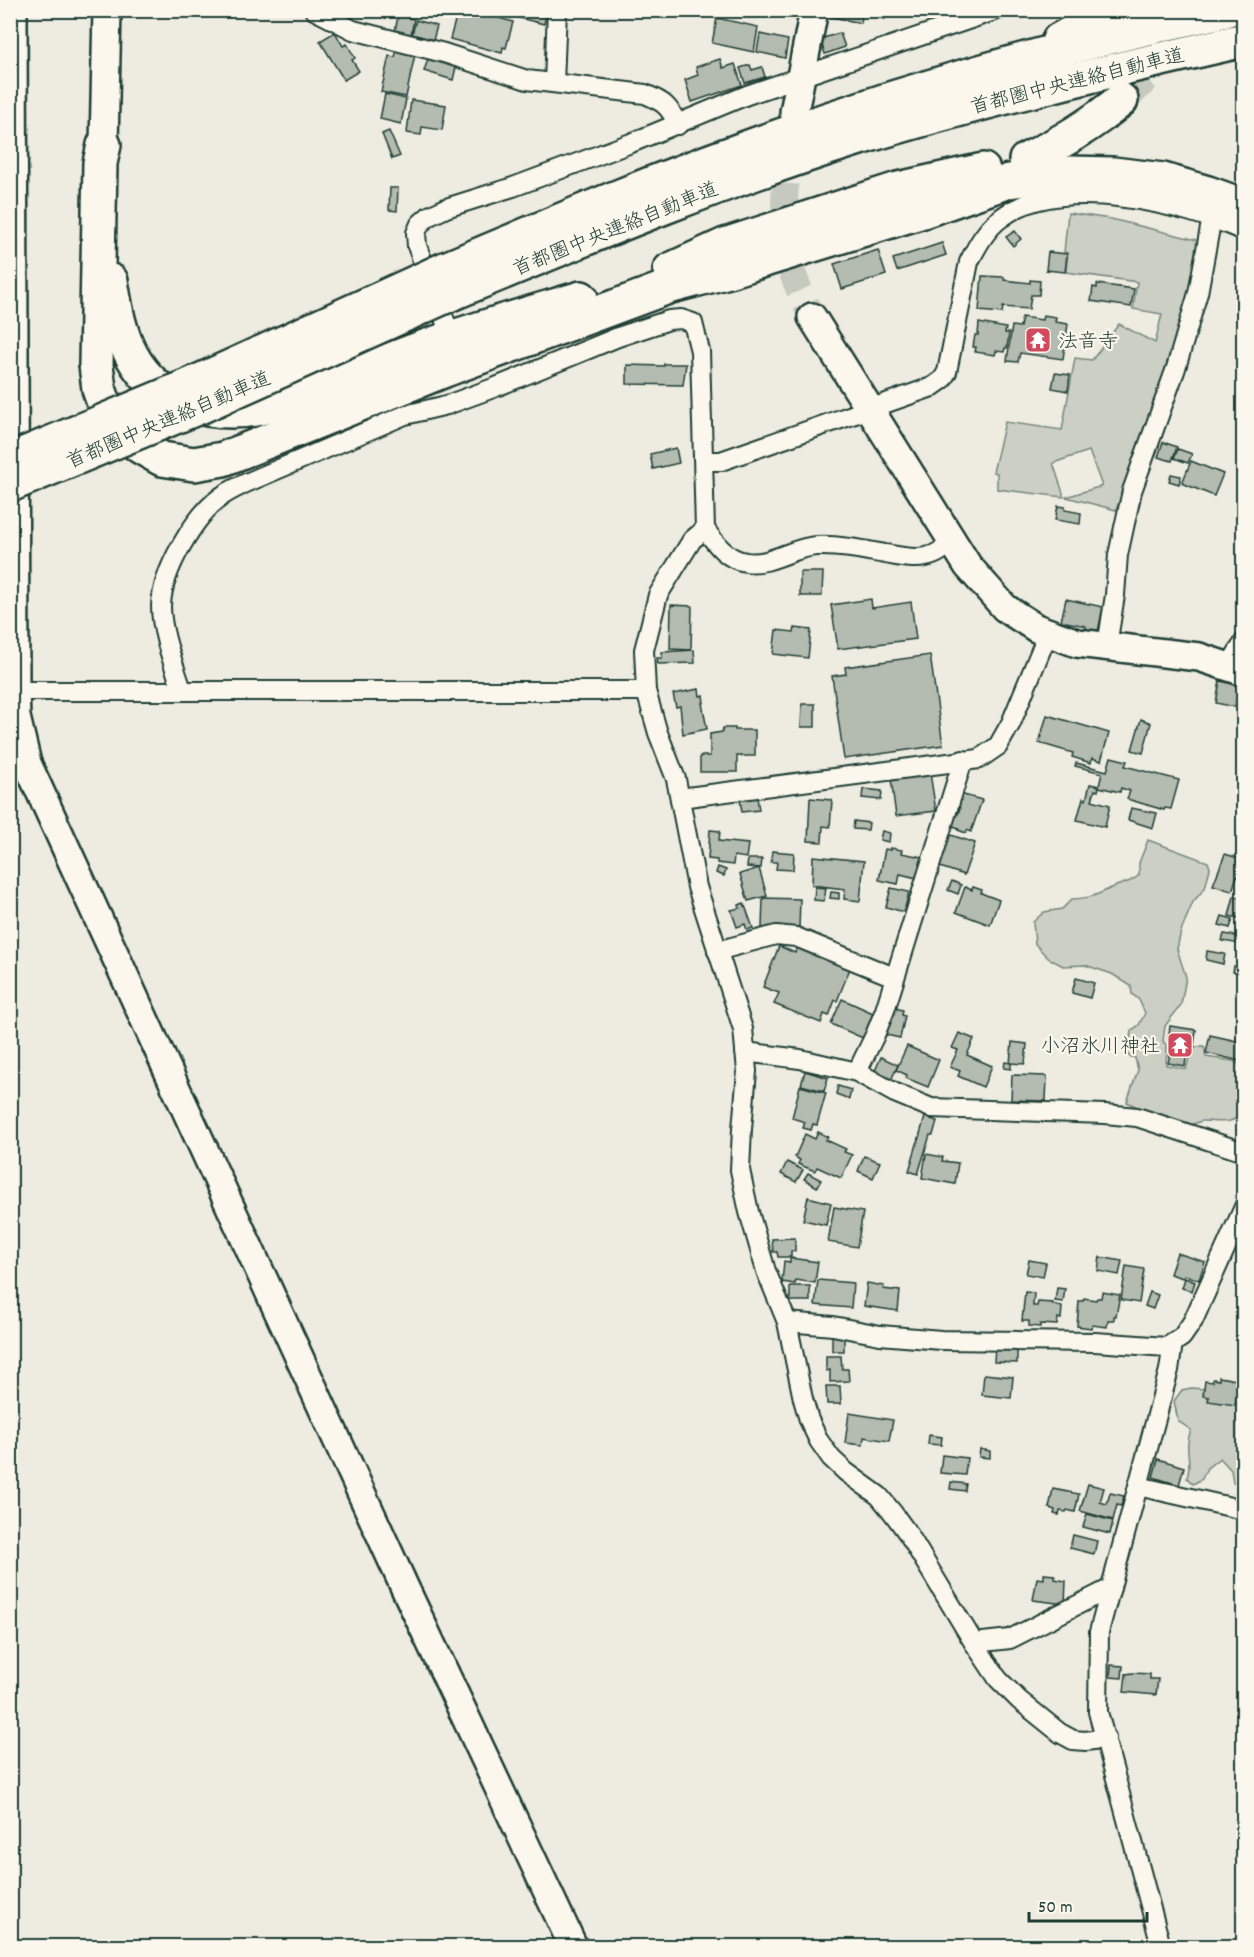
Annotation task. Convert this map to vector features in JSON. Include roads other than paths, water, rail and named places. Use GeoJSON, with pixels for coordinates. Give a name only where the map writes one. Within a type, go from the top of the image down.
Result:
{"type":"FeatureCollection","features":[{"type":"Feature","properties":{"kind":"highway"},"geometry":{"type":"LineString","coordinates":[[1027,59],[1116,10]]}},
{"type":"Feature","properties":{"kind":"highway","name":"首都圏中央連絡自動車道"},"geometry":{"type":"LineString","coordinates":[[10,485],[204,405],[627,194],[735,152],[903,95],[1027,59],[1226,10]]}},
{"type":"Feature","properties":{"kind":"highway","name":"首都圏中央連絡自動車道"},"geometry":{"type":"LineString","coordinates":[[10,460],[449,281],[742,178],[855,140],[976,104],[1244,40]]}},
{"type":"Feature","properties":{"kind":"highway"},"geometry":{"type":"LineString","coordinates":[[1026,160],[1063,142],[1098,119],[1121,100]]}},
{"type":"Feature","properties":{"kind":"highway"},"geometry":{"type":"LineString","coordinates":[[104,145],[108,162],[107,214],[111,276],[117,315],[132,356],[150,381],[176,400],[206,410],[228,411],[245,411],[277,404],[443,340],[662,273],[725,245],[898,189],[1026,160],[1115,159],[1141,162],[1188,172],[1244,192]]}},
{"type":"Feature","properties":{"kind":"highway"},"geometry":{"type":"LineString","coordinates":[[104,145],[100,164],[96,322],[96,365],[99,389],[107,411],[122,432],[141,447],[162,459],[194,464],[223,459],[445,370],[668,286],[725,272],[923,211],[1009,181],[1048,175],[1113,174],[1163,180],[1244,206]]}},
{"type":"Feature","properties":{"kind":"street"},"geometry":{"type":"LineString","coordinates":[[13,10],[15,692],[16,717],[27,763],[404,1586],[573,1947]]}},
{"type":"Feature","properties":{"kind":"street"},"geometry":{"type":"LineString","coordinates":[[104,145],[107,10]]}},
{"type":"Feature","properties":{"kind":"street"},"geometry":{"type":"LineString","coordinates":[[314,10],[353,30],[444,53],[526,80],[645,94],[663,102],[672,111],[678,124]]}},
{"type":"Feature","properties":{"kind":"street"},"geometry":{"type":"LineString","coordinates":[[554,83],[557,10]]}},
{"type":"Feature","properties":{"kind":"street"},"geometry":{"type":"LineString","coordinates":[[794,112],[814,10]]}},
{"type":"Feature","properties":{"kind":"street"},"geometry":{"type":"LineString","coordinates":[[447,326],[417,246],[416,233],[420,224],[429,216],[446,208],[513,188],[747,95],[997,10]]}},
{"type":"Feature","properties":{"kind":"street"},"geometry":{"type":"LineString","coordinates":[[704,461],[721,461],[870,410],[932,387],[942,380],[947,372],[951,355],[969,262],[977,246],[1001,218],[1019,208],[1039,200],[1065,196],[1098,196],[1145,201],[1212,217],[1244,231]]}},
{"type":"Feature","properties":{"kind":"street"},"geometry":{"type":"LineString","coordinates":[[1107,646],[1115,595],[1118,555],[1132,491],[1176,368],[1198,293],[1212,217]]}},
{"type":"Feature","properties":{"kind":"street"},"geometry":{"type":"LineString","coordinates":[[812,317],[968,566],[1005,608],[1036,628],[1077,643],[1199,657],[1236,669],[1244,642]]}},
{"type":"Feature","properties":{"kind":"street"},"geometry":{"type":"LineString","coordinates":[[182,690],[167,640],[161,607],[165,581],[176,555],[195,525],[221,496],[246,483],[405,416],[447,405],[470,387],[669,320],[681,319],[693,323],[700,351],[705,529],[722,551],[745,562],[766,561],[801,548],[815,546],[858,549],[912,558],[927,557],[940,552],[953,541]]}},
{"type":"Feature","properties":{"kind":"street"},"geometry":{"type":"LineString","coordinates":[[705,529],[692,540],[657,595],[644,650],[646,691],[658,733],[676,779],[697,887],[743,1029],[747,1071],[740,1170],[766,1271],[787,1322],[809,1420],[819,1441],[831,1458],[879,1496],[909,1535],[998,1679],[1019,1700],[1060,1733],[1073,1740],[1106,1738]]}},
{"type":"Feature","properties":{"kind":"street"},"geometry":{"type":"LineString","coordinates":[[680,798],[979,759],[998,746],[1011,723],[1048,633]]}},
{"type":"Feature","properties":{"kind":"street"},"geometry":{"type":"LineString","coordinates":[[15,692],[646,691]]}},
{"type":"Feature","properties":{"kind":"street"},"geometry":{"type":"LineString","coordinates":[[857,1072],[875,1035],[963,760]]}},
{"type":"Feature","properties":{"kind":"street"},"geometry":{"type":"LineString","coordinates":[[717,951],[776,935],[796,937],[894,977]]}},
{"type":"Feature","properties":{"kind":"street"},"geometry":{"type":"LineString","coordinates":[[745,1052],[800,1059],[857,1072],[895,1093],[931,1108],[1137,1117],[1244,1152]]}},
{"type":"Feature","properties":{"kind":"street"},"geometry":{"type":"LineString","coordinates":[[787,1322],[833,1326],[880,1335],[940,1340],[1095,1342],[1167,1347],[1182,1337],[1193,1321],[1244,1207]]}},
{"type":"Feature","properties":{"kind":"street"},"geometry":{"type":"LineString","coordinates":[[1161,1947],[1098,1712],[1098,1669],[1099,1632],[1169,1370],[1173,1343]]}},
{"type":"Feature","properties":{"kind":"street"},"geometry":{"type":"LineString","coordinates":[[1138,1486],[1244,1510]]}},
{"type":"Feature","properties":{"kind":"street"},"geometry":{"type":"LineString","coordinates":[[974,1643],[1010,1639],[1110,1588]]}},
{"type":"Feature","properties":{"kind":"tunnel"},"geometry":{"type":"LineString","coordinates":[[1121,100],[1211,10]]}},
{"type":"Feature","properties":{"kind":"tunnel"},"geometry":{"type":"LineString","coordinates":[[789,143],[785,192],[785,226],[789,259],[793,274],[812,317]]}},
{"type":"Feature","properties":{"kind":"place","name":"法音寺"},"geometry":{"type":"Point","coordinates":[1038,340]}},
{"type":"Feature","properties":{"kind":"place","name":"小沼氷川神社"},"geometry":{"type":"Point","coordinates":[1180,1045]}}]}
